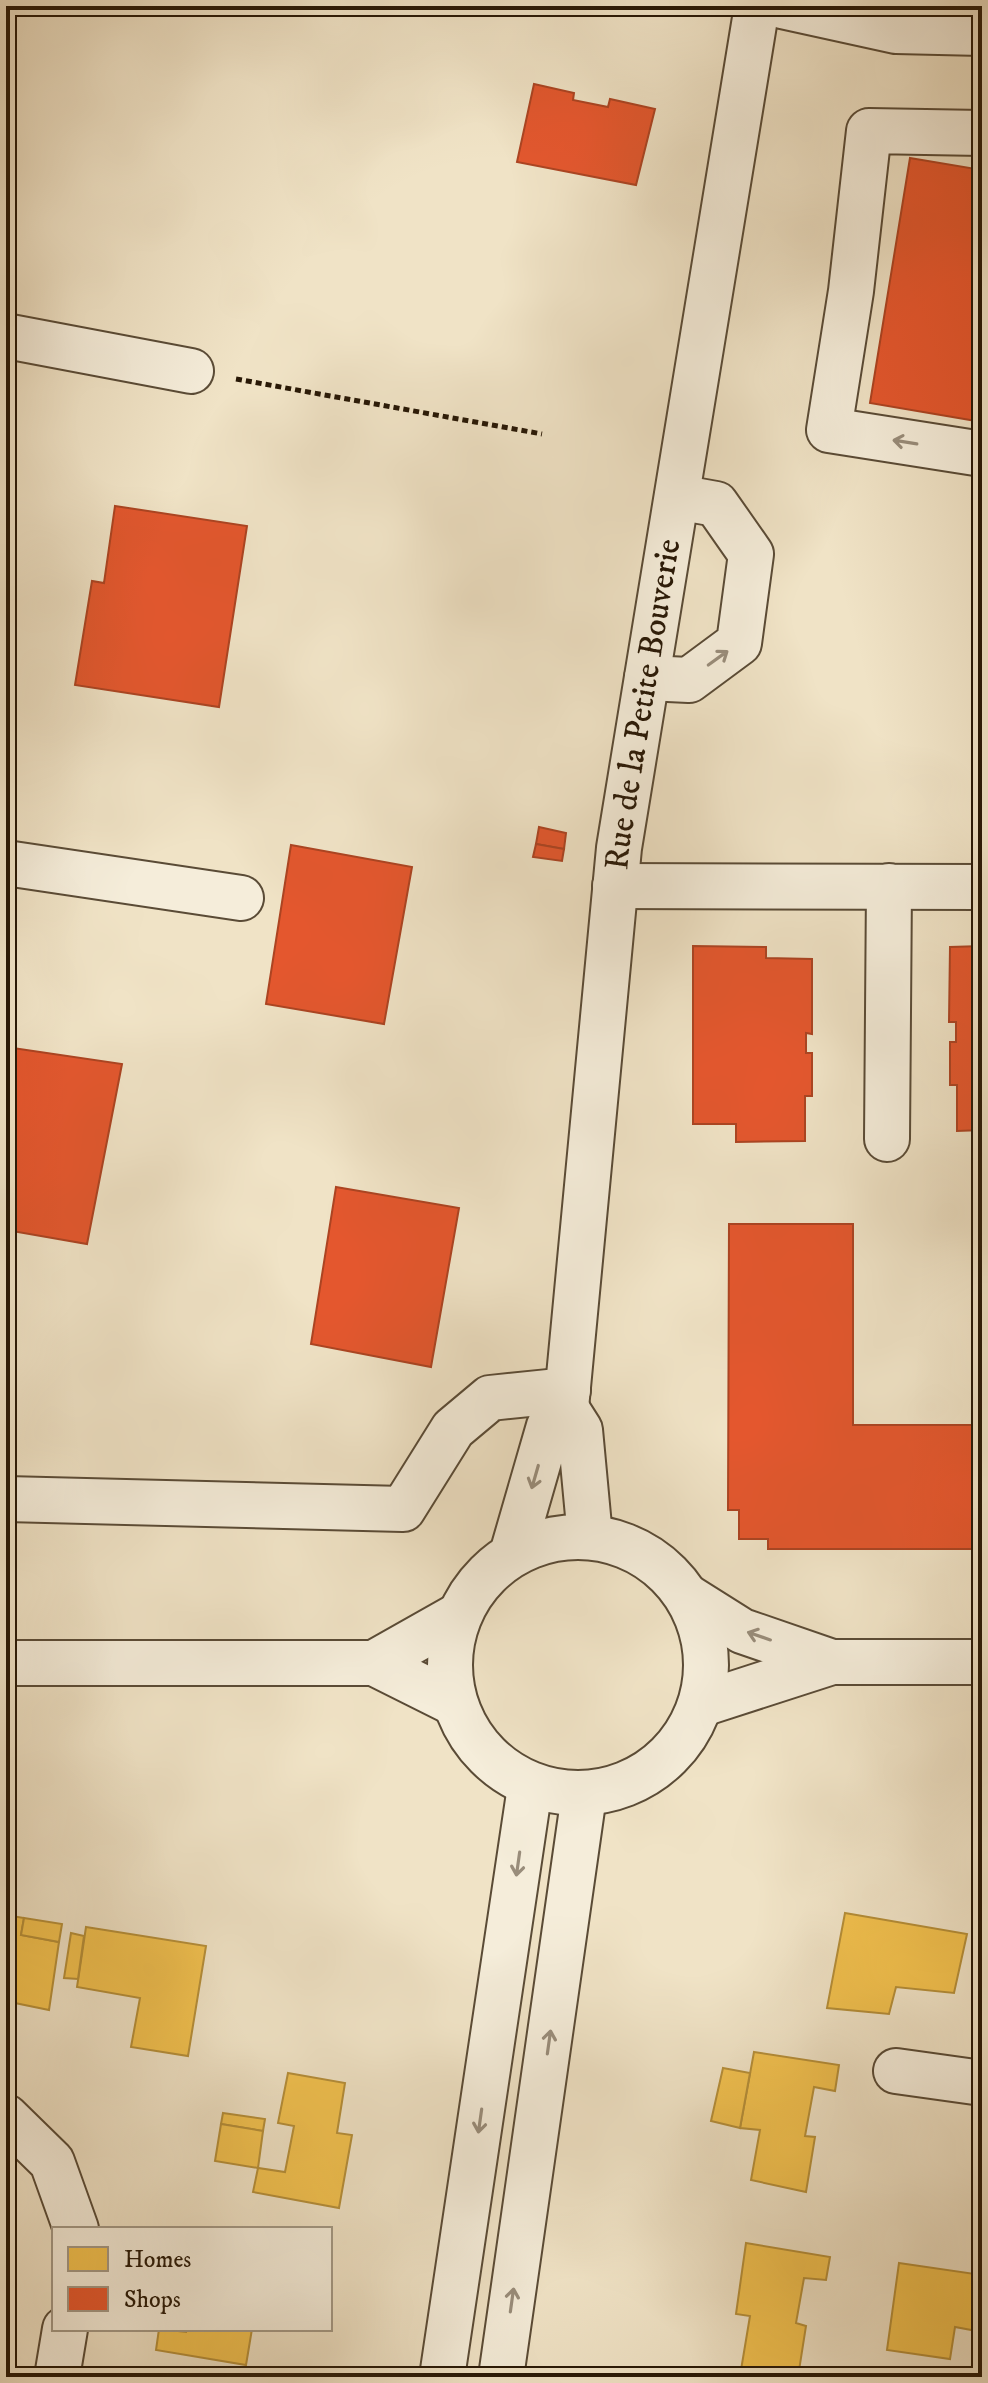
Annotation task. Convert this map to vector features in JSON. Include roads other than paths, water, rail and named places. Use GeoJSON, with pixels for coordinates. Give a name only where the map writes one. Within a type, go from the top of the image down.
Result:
{"type":"FeatureCollection","features":[{"type":"Feature","properties":{"kind":"street","name":"Rue de la Petite Bouverie"},"geometry":{"type":"LineString","coordinates":[[590,1537],[580,1430],[567,1399],[615,886],[757,6]]}},
{"type":"Feature","properties":{"kind":"street"},"geometry":{"type":"LineString","coordinates":[[782,6],[896,31],[982,33]]}},
{"type":"Feature","properties":{"kind":"street"},"geometry":{"type":"LineString","coordinates":[[982,133],[869,131],[851,291],[829,430],[982,454]]}},
{"type":"Feature","properties":{"kind":"street"},"geometry":{"type":"LineString","coordinates":[[6,336],[191,371]]}},
{"type":"Feature","properties":{"kind":"street"},"geometry":{"type":"LineString","coordinates":[[647,678],[689,680],[739,643],[751,554],[716,504],[677,497]]}},
{"type":"Feature","properties":{"kind":"street"},"geometry":{"type":"LineString","coordinates":[[6,863],[241,898]]}},
{"type":"Feature","properties":{"kind":"street"},"geometry":{"type":"LineString","coordinates":[[615,886],[982,887]]}},
{"type":"Feature","properties":{"kind":"street"},"geometry":{"type":"LineString","coordinates":[[887,1139],[889,886]]}},
{"type":"Feature","properties":{"kind":"street"},"geometry":{"type":"LineString","coordinates":[[6,1499],[403,1509],[453,1429],[490,1398],[567,1399]]}},
{"type":"Feature","properties":{"kind":"street","name":"Rue de la Petite Bouverie"},"geometry":{"type":"LineString","coordinates":[[512,1554],[549,1426],[567,1399]]}},
{"type":"Feature","properties":{"kind":"street"},"geometry":{"type":"LineString","coordinates":[[590,1537],[630,1548],[668,1572],[688,1597],[705,1639],[702,1704],[681,1744],[628,1784],[584,1795],[530,1787],[503,1770],[475,1742],[454,1703],[449,1659],[459,1615],[478,1584],[512,1554],[545,1540],[590,1537]]}},
{"type":"Feature","properties":{"kind":"street"},"geometry":{"type":"LineString","coordinates":[[688,1597],[742,1631],[832,1662]]}},
{"type":"Feature","properties":{"kind":"street"},"geometry":{"type":"LineString","coordinates":[[374,1663],[459,1615]]}},
{"type":"Feature","properties":{"kind":"street"},"geometry":{"type":"LineString","coordinates":[[702,1704],[832,1662],[982,1662]]}},
{"type":"Feature","properties":{"kind":"street"},"geometry":{"type":"LineString","coordinates":[[6,1663],[374,1663],[454,1703]]}},
{"type":"Feature","properties":{"kind":"street"},"geometry":{"type":"LineString","coordinates":[[442,2377],[530,1787]]}},
{"type":"Feature","properties":{"kind":"street"},"geometry":{"type":"LineString","coordinates":[[501,2377],[584,1795]]}},
{"type":"Feature","properties":{"kind":"street"},"geometry":{"type":"LineString","coordinates":[[896,2071],[982,2083]]}},
{"type":"Feature","properties":{"kind":"street"},"geometry":{"type":"LineString","coordinates":[[6,2117],[52,2162],[75,2227]]}},
{"type":"Feature","properties":{"kind":"street"},"geometry":{"type":"LineString","coordinates":[[57,2377],[65,2331]]}}]}
